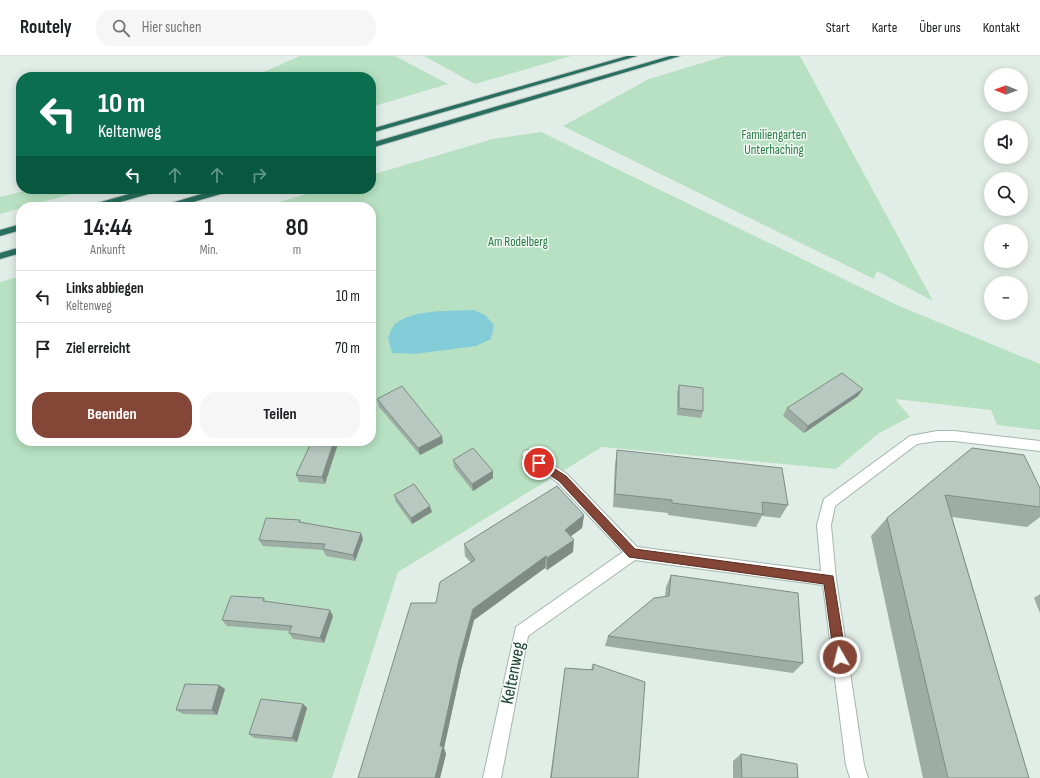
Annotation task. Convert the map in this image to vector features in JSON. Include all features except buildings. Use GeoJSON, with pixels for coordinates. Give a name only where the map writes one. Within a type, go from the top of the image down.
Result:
{"type":"FeatureCollection","features":[{"type":"Feature","properties":{"kind":"highway"},"geometry":{"type":"LineString","coordinates":[[376,130],[634,56]]}},
{"type":"Feature","properties":{"kind":"highway"},"geometry":{"type":"LineString","coordinates":[[376,144],[677,56]]}},
{"type":"Feature","properties":{"kind":"highway"},"geometry":{"type":"LineString","coordinates":[[110,202],[138,194]]}},
{"type":"Feature","properties":{"kind":"highway"},"geometry":{"type":"LineString","coordinates":[[184,202],[211,194]]}},
{"type":"Feature","properties":{"kind":"highway"},"geometry":{"type":"LineString","coordinates":[[0,233],[16,228]]}},
{"type":"Feature","properties":{"kind":"highway"},"geometry":{"type":"LineString","coordinates":[[0,256],[16,251]]}},
{"type":"Feature","properties":{"kind":"street"},"geometry":{"type":"LineString","coordinates":[[859,778],[855,765],[829,580],[824,525],[829,503],[914,439],[937,436],[954,436],[1040,446]]}},
{"type":"Feature","properties":{"kind":"street"},"geometry":{"type":"LineString","coordinates":[[528,455],[562,478],[633,553],[829,580]]}},
{"type":"Feature","properties":{"kind":"street","name":"Keltenweg"},"geometry":{"type":"LineString","coordinates":[[492,778],[521,632],[633,553]]}},
{"type":"Feature","properties":{"kind":"green space"},"geometry":{"type":"Polygon","coordinates":[[[300,56],[395,56],[448,84],[376,106],[376,72],[264,72],[300,56]]]}},
{"type":"Feature","properties":{"kind":"green space"},"geometry":{"type":"Polygon","coordinates":[[[424,56],[571,56],[475,84],[424,56]]]}},
{"type":"Feature","properties":{"kind":"green space","name":"Familiengarten Unterhaching"},"geometry":{"type":"Polygon","coordinates":[[[725,56],[800,56],[933,301],[877,271],[874,279],[563,126],[649,79],[725,56]]]}},
{"type":"Feature","properties":{"kind":"green space","name":"Am Rodelberg"},"geometry":{"type":"Polygon","coordinates":[[[541,132],[899,306],[1040,364],[1040,430],[997,425],[991,410],[895,399],[910,417],[879,433],[836,469],[602,447],[398,572],[332,778],[0,778],[0,282],[16,277],[16,446],[376,446],[376,202],[279,202],[306,194],[376,194],[376,174],[493,139],[541,132]]]}},
{"type":"Feature","properties":{"kind":"green space"},"geometry":{"type":"Polygon","coordinates":[[[16,193],[71,194],[43,202],[16,202],[16,210],[0,214],[0,197],[16,193]]]}},
{"type":"Feature","properties":{"kind":"water"},"geometry":{"type":"Polygon","coordinates":[[[474,310],[485,315],[494,325],[491,339],[476,346],[415,354],[392,353],[388,338],[395,324],[402,319],[422,313],[474,310]]]}},
{"type":"Feature","properties":{"kind":"route"},"geometry":{"type":"LineString","coordinates":[[539,463],[562,478],[633,553],[829,580],[840,657]]}}]}
